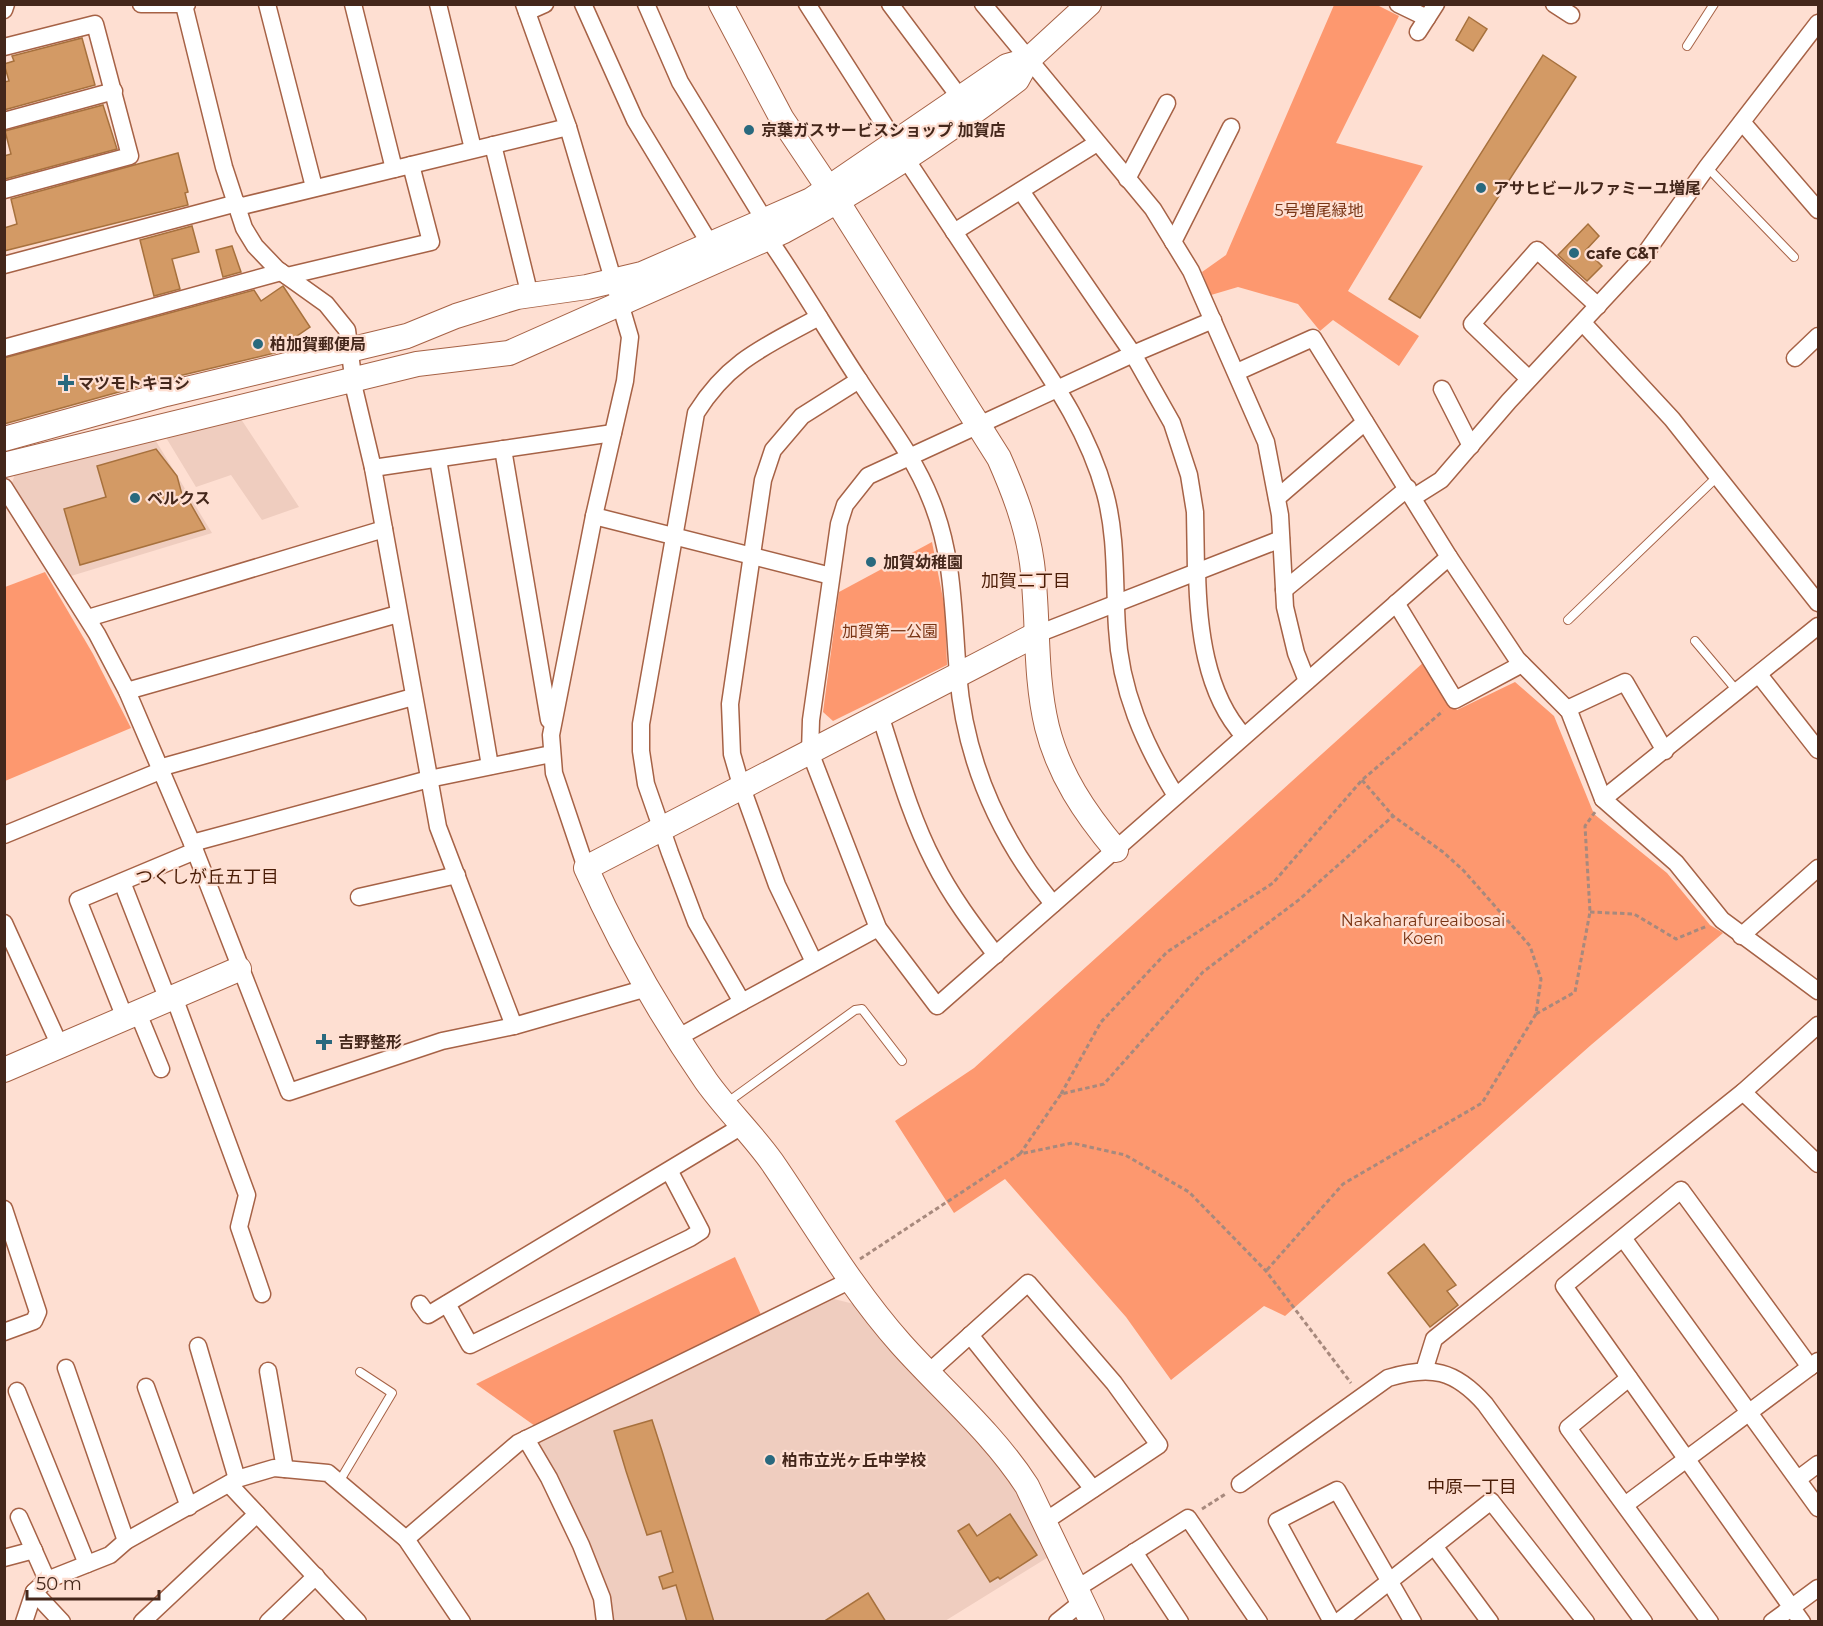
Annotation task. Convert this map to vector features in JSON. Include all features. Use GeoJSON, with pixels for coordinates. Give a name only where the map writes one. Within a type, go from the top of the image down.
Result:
{"type":"FeatureCollection","features":[{"type":"Feature","properties":{"kind":"street"},"geometry":{"type":"LineString","coordinates":[[4,10],[6,4]]}},
{"type":"Feature","properties":{"kind":"street"},"geometry":{"type":"LineString","coordinates":[[141,4],[185,5],[224,167],[244,228],[255,246],[284,274],[326,304],[347,330],[354,380],[373,468],[438,827],[514,1026]]}},
{"type":"Feature","properties":{"kind":"street"},"geometry":{"type":"LineString","coordinates":[[267,4],[314,187]]}},
{"type":"Feature","properties":{"kind":"street"},"geometry":{"type":"LineString","coordinates":[[353,4],[394,170]]}},
{"type":"Feature","properties":{"kind":"street"},"geometry":{"type":"LineString","coordinates":[[438,4],[473,149]]}},
{"type":"Feature","properties":{"kind":"street"},"geometry":{"type":"LineString","coordinates":[[545,4],[526,8],[568,127],[630,337],[630,352],[594,516],[551,735]]}},
{"type":"Feature","properties":{"kind":"street"},"geometry":{"type":"LineString","coordinates":[[583,4],[635,120],[710,244]]}},
{"type":"Feature","properties":{"kind":"street"},"geometry":{"type":"LineString","coordinates":[[646,4],[680,82],[819,317],[910,455],[932,500],[946,545],[952,580],[958,675],[971,748],[980,779],[1015,854],[1053,904]]}},
{"type":"Feature","properties":{"kind":"street"},"geometry":{"type":"LineString","coordinates":[[721,4],[782,119],[979,423],[1015,494],[1026,530],[1032,563],[1035,635],[1042,702],[1055,752],[1085,812],[1116,850]]}},
{"type":"Feature","properties":{"kind":"street"},"geometry":{"type":"LineString","coordinates":[[807,4],[1077,420],[1105,493],[1115,559],[1116,627],[1124,684],[1154,761],[1176,796]]}},
{"type":"Feature","properties":{"kind":"street"},"geometry":{"type":"LineString","coordinates":[[890,4],[961,99]]}},
{"type":"Feature","properties":{"kind":"street"},"geometry":{"type":"LineString","coordinates":[[983,4],[1153,208],[1191,271],[1266,442],[1277,498],[1284,590],[1296,653],[1307,681]]}},
{"type":"Feature","properties":{"kind":"street"},"geometry":{"type":"LineString","coordinates":[[4,465],[417,364],[509,353],[621,303],[833,195],[1017,80],[1028,60],[1089,4]]}},
{"type":"Feature","properties":{"kind":"street"},"geometry":{"type":"LineString","coordinates":[[1398,4],[1427,18]]}},
{"type":"Feature","properties":{"kind":"street"},"geometry":{"type":"LineString","coordinates":[[1554,4],[1571,15]]}},
{"type":"Feature","properties":{"kind":"street"},"geometry":{"type":"LineString","coordinates":[[1284,590],[1411,493],[1441,480],[1529,379],[1642,258],[1707,167],[1818,23]]}},
{"type":"Feature","properties":{"kind":"street"},"geometry":{"type":"LineString","coordinates":[[4,47],[95,24],[130,156],[4,190]]}},
{"type":"Feature","properties":{"kind":"street"},"geometry":{"type":"LineString","coordinates":[[901,151],[961,99],[1007,66],[1028,60]]}},
{"type":"Feature","properties":{"kind":"street"},"geometry":{"type":"LineString","coordinates":[[4,121],[114,91]]}},
{"type":"Feature","properties":{"kind":"street"},"geometry":{"type":"LineString","coordinates":[[1127,178],[1167,103]]}},
{"type":"Feature","properties":{"kind":"street"},"geometry":{"type":"LineString","coordinates":[[1742,122],[1818,210]]}},
{"type":"Feature","properties":{"kind":"street"},"geometry":{"type":"LineString","coordinates":[[4,266],[237,205],[394,170],[568,127]]}},
{"type":"Feature","properties":{"kind":"street"},"geometry":{"type":"LineString","coordinates":[[1173,242],[1231,127]]}},
{"type":"Feature","properties":{"kind":"street"},"geometry":{"type":"LineString","coordinates":[[954,232],[1097,143]]}},
{"type":"Feature","properties":{"kind":"street"},"geometry":{"type":"LineString","coordinates":[[493,145],[530,296]]}},
{"type":"Feature","properties":{"kind":"street"},"geometry":{"type":"LineString","coordinates":[[4,348],[284,274],[431,242],[411,165]]}},
{"type":"Feature","properties":{"kind":"street"},"geometry":{"type":"LineString","coordinates":[[1021,191],[1133,354],[1172,423],[1182,450],[1195,512],[1196,571],[1201,621],[1212,679],[1233,724],[1244,736]]}},
{"type":"Feature","properties":{"kind":"street"},"geometry":{"type":"LineString","coordinates":[[4,439],[220,381],[407,336],[456,316],[517,297],[642,273],[710,244],[767,230]]}},
{"type":"Feature","properties":{"kind":"street"},"geometry":{"type":"LineString","coordinates":[[1529,379],[1472,324],[1537,250],[1598,306]]}},
{"type":"Feature","properties":{"kind":"street"},"geometry":{"type":"LineString","coordinates":[[742,1002],[696,922],[661,828],[646,784],[640,751],[641,724],[672,535],[696,413],[712,387],[742,360],[819,317]]}},
{"type":"Feature","properties":{"kind":"street"},"geometry":{"type":"LineString","coordinates":[[1213,320],[979,423],[868,476],[845,505],[839,524],[831,576],[811,720],[810,752],[878,928],[937,1006],[1449,557]]}},
{"type":"Feature","properties":{"kind":"street"},"geometry":{"type":"LineString","coordinates":[[1583,323],[1672,419],[1818,603]]}},
{"type":"Feature","properties":{"kind":"street"},"geometry":{"type":"LineString","coordinates":[[1796,358],[1818,336]]}},
{"type":"Feature","properties":{"kind":"street"},"geometry":{"type":"LineString","coordinates":[[1237,372],[1313,338],[1449,557],[1522,664],[1567,709],[1603,799],[1676,863],[1722,920],[1818,991]]}},
{"type":"Feature","properties":{"kind":"street"},"geometry":{"type":"LineString","coordinates":[[814,962],[777,885],[741,785],[732,754],[730,704],[763,480],[772,450],[802,416],[859,380]]}},
{"type":"Feature","properties":{"kind":"street"},"geometry":{"type":"LineString","coordinates":[[220,381],[230,411]]}},
{"type":"Feature","properties":{"kind":"street"},"geometry":{"type":"LineString","coordinates":[[1442,389],[1472,446]]}},
{"type":"Feature","properties":{"kind":"street"},"geometry":{"type":"LineString","coordinates":[[1277,498],[1365,422]]}},
{"type":"Feature","properties":{"kind":"street"},"geometry":{"type":"LineString","coordinates":[[373,468],[613,433]]}},
{"type":"Feature","properties":{"kind":"street"},"geometry":{"type":"LineString","coordinates":[[503,449],[551,735],[551,754],[569,823],[586,868],[619,938],[677,1038],[724,1104],[767,1156],[847,1275],[900,1343],[1014,1465],[1027,1486],[1084,1604]]}},
{"type":"Feature","properties":{"kind":"street"},"geometry":{"type":"LineString","coordinates":[[438,459],[490,766]]}},
{"type":"Feature","properties":{"kind":"street"},"geometry":{"type":"LineString","coordinates":[[4,487],[88,618],[127,692],[194,847],[239,969],[256,1005],[289,1092],[442,1041],[514,1026],[647,988]]}},
{"type":"Feature","properties":{"kind":"street"},"geometry":{"type":"LineString","coordinates":[[594,516],[831,576]]}},
{"type":"Feature","properties":{"kind":"street"},"geometry":{"type":"LineString","coordinates":[[88,618],[384,529]]}},
{"type":"Feature","properties":{"kind":"street"},"geometry":{"type":"LineString","coordinates":[[586,868],[741,785],[810,752],[1035,635],[1281,539]]}},
{"type":"Feature","properties":{"kind":"street"},"geometry":{"type":"LineString","coordinates":[[1396,603],[1455,700],[1522,664]]}},
{"type":"Feature","properties":{"kind":"street"},"geometry":{"type":"LineString","coordinates":[[127,692],[398,614]]}},
{"type":"Feature","properties":{"kind":"street"},"geometry":{"type":"LineString","coordinates":[[1603,799],[1760,676],[1818,626]]}},
{"type":"Feature","properties":{"kind":"street"},"geometry":{"type":"LineString","coordinates":[[1760,676],[1818,750]]}},
{"type":"Feature","properties":{"kind":"street"},"geometry":{"type":"LineString","coordinates":[[1567,709],[1626,682],[1665,751]]}},
{"type":"Feature","properties":{"kind":"street"},"geometry":{"type":"LineString","coordinates":[[4,835],[160,769],[413,697]]}},
{"type":"Feature","properties":{"kind":"street"},"geometry":{"type":"LineString","coordinates":[[880,715],[908,800],[933,861],[969,920],[996,955]]}},
{"type":"Feature","properties":{"kind":"street"},"geometry":{"type":"LineString","coordinates":[[161,1069],[132,1016],[78,900],[122,882],[194,847],[429,779],[551,754]]}},
{"type":"Feature","properties":{"kind":"street"},"geometry":{"type":"LineString","coordinates":[[1741,936],[1818,868]]}},
{"type":"Feature","properties":{"kind":"street"},"geometry":{"type":"LineString","coordinates":[[359,897],[457,875]]}},
{"type":"Feature","properties":{"kind":"street"},"geometry":{"type":"LineString","coordinates":[[122,882],[171,998],[247,1195],[239,1227],[262,1294]]}},
{"type":"Feature","properties":{"kind":"street"},"geometry":{"type":"LineString","coordinates":[[4,923],[60,1046]]}},
{"type":"Feature","properties":{"kind":"street"},"geometry":{"type":"LineString","coordinates":[[677,1038],[878,928]]}},
{"type":"Feature","properties":{"kind":"street"},"geometry":{"type":"LineString","coordinates":[[4,1070],[239,969]]}},
{"type":"Feature","properties":{"kind":"street"},"geometry":{"type":"LineString","coordinates":[[1424,1371],[1434,1339],[1743,1092],[1818,1024]]}},
{"type":"Feature","properties":{"kind":"street"},"geometry":{"type":"LineString","coordinates":[[1743,1092],[1818,1164]]}},
{"type":"Feature","properties":{"kind":"street"},"geometry":{"type":"LineString","coordinates":[[420,1304],[428,1315],[670,1172],[742,1126]]}},
{"type":"Feature","properties":{"kind":"street"},"geometry":{"type":"LineString","coordinates":[[447,1304],[470,1345],[690,1238],[701,1231],[670,1172]]}},
{"type":"Feature","properties":{"kind":"street"},"geometry":{"type":"LineString","coordinates":[[1625,1505],[1687,1459],[1749,1412],[1814,1364],[1681,1190],[1564,1286],[1687,1459],[1802,1622]]}},
{"type":"Feature","properties":{"kind":"street"},"geometry":{"type":"LineString","coordinates":[[4,1209],[38,1312],[34,1321],[4,1332]]}},
{"type":"Feature","properties":{"kind":"street"},"geometry":{"type":"LineString","coordinates":[[1623,1238],[1818,1508]]}},
{"type":"Feature","properties":{"kind":"street"},"geometry":{"type":"LineString","coordinates":[[406,1539],[526,1439],[847,1275]]}},
{"type":"Feature","properties":{"kind":"street"},"geometry":{"type":"LineString","coordinates":[[929,1372],[1028,1282],[1114,1383],[1159,1445],[1044,1522]]}},
{"type":"Feature","properties":{"kind":"street"},"geometry":{"type":"LineString","coordinates":[[970,1335],[1093,1489]]}},
{"type":"Feature","properties":{"kind":"street"},"geometry":{"type":"LineString","coordinates":[[198,1346],[233,1482],[257,1514],[358,1622]]}},
{"type":"Feature","properties":{"kind":"street"},"geometry":{"type":"LineString","coordinates":[[66,1368],[126,1541]]}},
{"type":"Feature","properties":{"kind":"street"},"geometry":{"type":"LineString","coordinates":[[1240,1484],[1388,1378],[1414,1370],[1442,1372],[1459,1379],[1485,1404],[1644,1622]]}},
{"type":"Feature","properties":{"kind":"street"},"geometry":{"type":"LineString","coordinates":[[268,1371],[285,1469]]}},
{"type":"Feature","properties":{"kind":"street"},"geometry":{"type":"LineString","coordinates":[[1629,1378],[1568,1428],[1710,1622]]}},
{"type":"Feature","properties":{"kind":"street"},"geometry":{"type":"LineString","coordinates":[[146,1387],[189,1507]]}},
{"type":"Feature","properties":{"kind":"street"},"geometry":{"type":"LineString","coordinates":[[17,1391],[87,1564]]}},
{"type":"Feature","properties":{"kind":"street"},"geometry":{"type":"LineString","coordinates":[[526,1439],[549,1478],[581,1545],[602,1598],[606,1622]]}},
{"type":"Feature","properties":{"kind":"street"},"geometry":{"type":"LineString","coordinates":[[1798,1479],[1818,1464]]}},
{"type":"Feature","properties":{"kind":"street"},"geometry":{"type":"LineString","coordinates":[[24,1622],[40,1586],[110,1555],[126,1541],[233,1482],[274,1468],[328,1473],[339,1482],[406,1539],[462,1622]]}},
{"type":"Feature","properties":{"kind":"street"},"geometry":{"type":"LineString","coordinates":[[1332,1622],[1277,1521],[1337,1490],[1413,1622]]}},
{"type":"Feature","properties":{"kind":"street"},"geometry":{"type":"LineString","coordinates":[[1338,1622],[1491,1501],[1586,1622]]}},
{"type":"Feature","properties":{"kind":"street"},"geometry":{"type":"LineString","coordinates":[[142,1622],[257,1514]]}},
{"type":"Feature","properties":{"kind":"street"},"geometry":{"type":"LineString","coordinates":[[20,1517],[34,1550],[40,1586],[62,1622]]}},
{"type":"Feature","properties":{"kind":"street"},"geometry":{"type":"LineString","coordinates":[[1057,1622],[1084,1604],[1134,1552],[1188,1518],[1259,1622]]}},
{"type":"Feature","properties":{"kind":"street"},"geometry":{"type":"LineString","coordinates":[[1434,1546],[1490,1622]]}},
{"type":"Feature","properties":{"kind":"street"},"geometry":{"type":"LineString","coordinates":[[4,1558],[34,1550]]}},
{"type":"Feature","properties":{"kind":"street"},"geometry":{"type":"LineString","coordinates":[[1134,1552],[1180,1622]]}},
{"type":"Feature","properties":{"kind":"street"},"geometry":{"type":"LineString","coordinates":[[268,1622],[316,1576]]}},
{"type":"Feature","properties":{"kind":"street"},"geometry":{"type":"LineString","coordinates":[[1772,1622],[1818,1588]]}},
{"type":"Feature","properties":{"kind":"lane"},"geometry":{"type":"LineString","coordinates":[[1687,46],[1714,4]]}},
{"type":"Feature","properties":{"kind":"lane"},"geometry":{"type":"LineString","coordinates":[[1707,167],[1794,256]]}},
{"type":"Feature","properties":{"kind":"lane"},"geometry":{"type":"LineString","coordinates":[[1568,620],[1718,476]]}},
{"type":"Feature","properties":{"kind":"lane"},"geometry":{"type":"LineString","coordinates":[[1695,641],[1738,693]]}},
{"type":"Feature","properties":{"kind":"lane"},"geometry":{"type":"LineString","coordinates":[[724,1104],[855,1010],[862,1009],[902,1061]]}},
{"type":"Feature","properties":{"kind":"lane"},"geometry":{"type":"LineString","coordinates":[[339,1482],[392,1392],[360,1372]]}},
{"type":"Feature","properties":{"kind":"path"},"geometry":{"type":"LineString","coordinates":[[847,1275],[1020,1154],[1061,1094],[1101,1022],[1167,952],[1273,883],[1362,780],[1455,700]]}},
{"type":"Feature","properties":{"kind":"path"},"geometry":{"type":"LineString","coordinates":[[1266,1270],[1343,1184],[1482,1103],[1536,1014],[1541,979],[1530,946],[1464,871],[1443,852],[1393,816],[1362,780]]}},
{"type":"Feature","properties":{"kind":"path"},"geometry":{"type":"LineString","coordinates":[[1536,1014],[1575,992],[1590,912],[1585,826],[1603,799]]}},
{"type":"Feature","properties":{"kind":"path"},"geometry":{"type":"LineString","coordinates":[[1061,1094],[1104,1084],[1203,972],[1300,899],[1393,816]]}},
{"type":"Feature","properties":{"kind":"path"},"geometry":{"type":"LineString","coordinates":[[1590,912],[1634,914],[1676,939],[1722,920]]}},
{"type":"Feature","properties":{"kind":"path"},"geometry":{"type":"LineString","coordinates":[[1020,1154],[1072,1143],[1125,1155],[1189,1192],[1266,1270],[1361,1397]]}},
{"type":"Feature","properties":{"kind":"path"},"geometry":{"type":"LineString","coordinates":[[1188,1518],[1240,1484]]}},
{"type":"Feature","properties":{"kind":"shaded area"},"geometry":{"type":"Polygon","coordinates":[[[239,416],[299,507],[262,520],[231,475],[196,487],[165,436],[239,416]]]}},
{"type":"Feature","properties":{"kind":"shaded area"},"geometry":{"type":"Polygon","coordinates":[[[154,438],[212,533],[71,576],[12,483],[15,474],[154,438]]]}},
{"type":"Feature","properties":{"kind":"shaded area","name":"柏市立光ヶ丘中学校"},"geometry":{"type":"Polygon","coordinates":[[[830,1298],[858,1305],[891,1349],[1010,1478],[1050,1556],[945,1621],[610,1621],[600,1570],[538,1441],[830,1298]]]}},
{"type":"Feature","properties":{"kind":"green space","name":"5号増尾緑地"},"geometry":{"type":"Polygon","coordinates":[[[1334,5],[1377,5],[1399,16],[1336,143],[1423,166],[1348,291],[1419,336],[1399,366],[1333,320],[1320,331],[1298,304],[1238,287],[1211,295],[1202,272],[1226,255],[1334,5]]]}},
{"type":"Feature","properties":{"kind":"green space","name":"加賀第一公園"},"geometry":{"type":"Polygon","coordinates":[[[932,542],[945,609],[947,665],[833,721],[823,712],[839,592],[932,542]]]}},
{"type":"Feature","properties":{"kind":"green space"},"geometry":{"type":"Polygon","coordinates":[[[45,572],[93,654],[131,728],[5,781],[5,587],[45,572]]]}},
{"type":"Feature","properties":{"kind":"green space","name":"Nakaharafureaibosai Koen"},"geometry":{"type":"Polygon","coordinates":[[[1425,661],[1457,710],[1515,682],[1554,716],[1594,814],[1667,873],[1710,925],[1723,933],[1591,1045],[1285,1316],[1264,1306],[1171,1380],[1126,1317],[1005,1179],[954,1213],[895,1121],[974,1068],[1425,661]]]}},
{"type":"Feature","properties":{"kind":"green space"},"geometry":{"type":"Polygon","coordinates":[[[735,1257],[762,1317],[535,1426],[476,1384],[735,1257]]]}},
{"type":"Feature","properties":{"kind":"building"},"geometry":{"type":"Polygon","coordinates":[[[1469,17],[1487,29],[1473,51],[1456,40],[1469,17]]]}},
{"type":"Feature","properties":{"kind":"building"},"geometry":{"type":"Polygon","coordinates":[[[82,38],[95,85],[4,110],[4,82],[9,81],[4,64],[14,61],[12,56],[82,38]]]}},
{"type":"Feature","properties":{"kind":"building","name":"アサヒビールファミーユ増尾"},"geometry":{"type":"Polygon","coordinates":[[[1543,55],[1576,77],[1420,318],[1389,299],[1543,55]]]}},
{"type":"Feature","properties":{"kind":"building"},"geometry":{"type":"Polygon","coordinates":[[[103,105],[117,149],[5,179],[4,156],[11,154],[5,131],[103,105]]]}},
{"type":"Feature","properties":{"kind":"building"},"geometry":{"type":"Polygon","coordinates":[[[178,153],[188,192],[185,193],[188,205],[4,251],[4,228],[17,224],[11,199],[178,153]]]}},
{"type":"Feature","properties":{"kind":"building","name":"cafe C&T"},"geometry":{"type":"Polygon","coordinates":[[[1588,224],[1599,236],[1586,250],[1602,266],[1587,281],[1558,255],[1588,224]]]}},
{"type":"Feature","properties":{"kind":"building"},"geometry":{"type":"Polygon","coordinates":[[[192,226],[199,252],[172,259],[180,289],[154,296],[140,240],[192,226]]]}},
{"type":"Feature","properties":{"kind":"building"},"geometry":{"type":"Polygon","coordinates":[[[232,246],[241,272],[223,277],[216,250],[232,246]]]}},
{"type":"Feature","properties":{"kind":"building"},"geometry":{"type":"Polygon","coordinates":[[[283,286],[310,327],[275,353],[162,380],[4,424],[4,358],[254,290],[261,301],[283,286]]]}},
{"type":"Feature","properties":{"kind":"building"},"geometry":{"type":"Polygon","coordinates":[[[156,449],[177,476],[184,502],[189,501],[205,529],[80,565],[64,509],[106,497],[97,466],[156,449]]]}},
{"type":"Feature","properties":{"kind":"building"},"geometry":{"type":"Polygon","coordinates":[[[1424,1244],[1456,1285],[1447,1291],[1458,1305],[1430,1327],[1388,1273],[1424,1244]]]}},
{"type":"Feature","properties":{"kind":"building"},"geometry":{"type":"Polygon","coordinates":[[[652,1420],[714,1622],[687,1622],[676,1585],[663,1589],[659,1577],[673,1572],[661,1531],[647,1535],[626,1471],[614,1431],[652,1420]]]}},
{"type":"Feature","properties":{"kind":"building"},"geometry":{"type":"Polygon","coordinates":[[[1010,1514],[1037,1555],[1000,1579],[998,1577],[990,1582],[958,1531],[969,1524],[977,1536],[1010,1514]]]}},
{"type":"Feature","properties":{"kind":"building"},"geometry":{"type":"Polygon","coordinates":[[[868,1593],[886,1622],[823,1622],[868,1593]]]}},
{"type":"Feature","properties":{"kind":"place","name":"京葉ガスサービスショップ 加賀店"},"geometry":{"type":"Point","coordinates":[749,130]}},
{"type":"Feature","properties":{"kind":"place","name":"アサヒビールファミーユ増尾"},"geometry":{"type":"Point","coordinates":[1481,188]}},
{"type":"Feature","properties":{"kind":"place","name":"cafe C&T"},"geometry":{"type":"Point","coordinates":[1574,253]}},
{"type":"Feature","properties":{"kind":"place","name":"柏加賀郵便局"},"geometry":{"type":"Point","coordinates":[258,344]}},
{"type":"Feature","properties":{"kind":"place","name":"マツモトキヨシ"},"geometry":{"type":"Point","coordinates":[66,383]}},
{"type":"Feature","properties":{"kind":"place","name":"ベルクス"},"geometry":{"type":"Point","coordinates":[135,498]}},
{"type":"Feature","properties":{"kind":"place","name":"加賀幼稚園"},"geometry":{"type":"Point","coordinates":[871,562]}},
{"type":"Feature","properties":{"kind":"place","name":"吉野整形"},"geometry":{"type":"Point","coordinates":[324,1042]}},
{"type":"Feature","properties":{"kind":"place","name":"柏市立光ヶ丘中学校"},"geometry":{"type":"Point","coordinates":[770,1460]}},
{"type":"Feature","properties":{"kind":"district","name":"加賀二丁目"},"geometry":{"type":"Point","coordinates":[1026,581]}},
{"type":"Feature","properties":{"kind":"district","name":"つくしが丘五丁目"},"geometry":{"type":"Point","coordinates":[207,877]}},
{"type":"Feature","properties":{"kind":"district","name":"中原一丁目"},"geometry":{"type":"Point","coordinates":[1472,1487]}}]}
